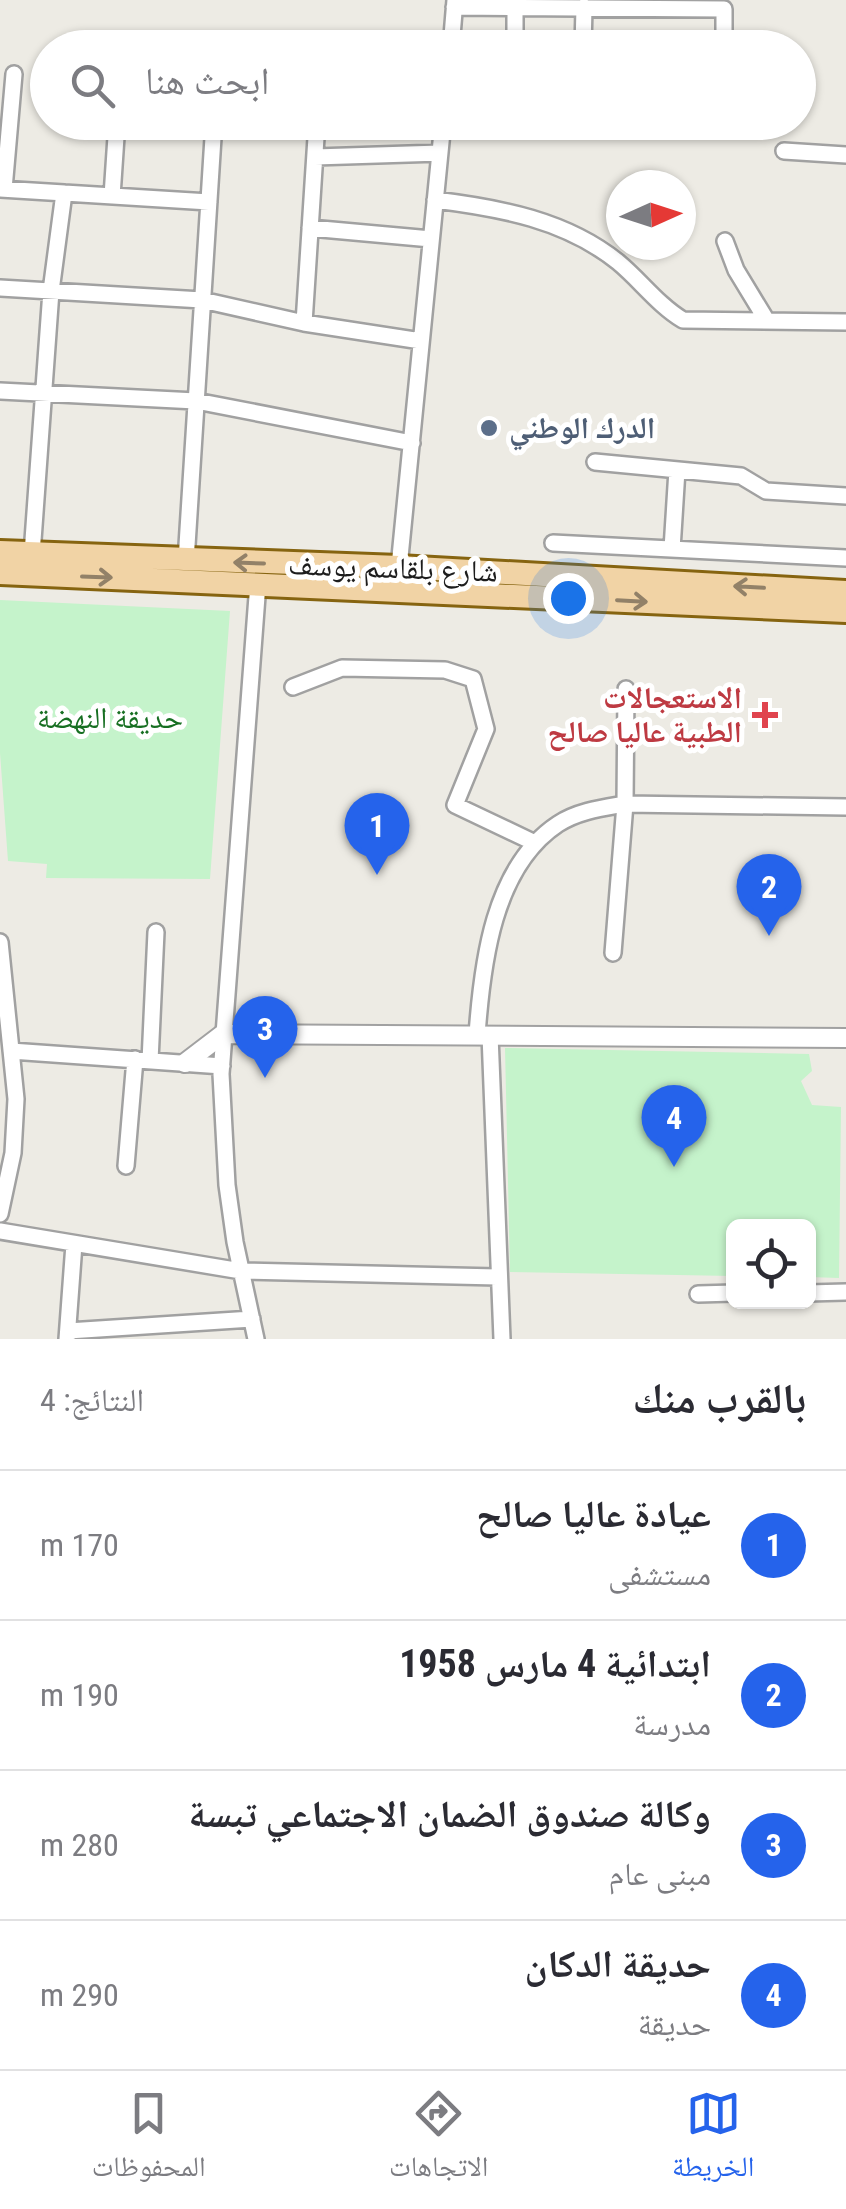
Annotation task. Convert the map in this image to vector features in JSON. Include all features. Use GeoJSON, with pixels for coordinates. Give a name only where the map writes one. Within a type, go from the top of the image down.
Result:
{"type":"FeatureCollection","features":[{"type":"Feature","properties":{"kind":"main road","name":"شارع بلقاسم يوسف"},"geometry":{"type":"LineString","coordinates":[[0,552],[400,567],[846,592]]}},
{"type":"Feature","properties":{"kind":"main road","name":"شارع بلقاسم يوسف"},"geometry":{"type":"LineString","coordinates":[[0,573],[846,611]]}},
{"type":"Feature","properties":{"kind":"street"},"geometry":{"type":"LineString","coordinates":[[452,30],[454,4],[724,9],[724,30]]}},
{"type":"Feature","properties":{"kind":"street"},"geometry":{"type":"LineString","coordinates":[[514,30],[515,6]]}},
{"type":"Feature","properties":{"kind":"street"},"geometry":{"type":"LineString","coordinates":[[583,30],[584,8]]}},
{"type":"Feature","properties":{"kind":"street"},"geometry":{"type":"LineString","coordinates":[[14,74],[2,189],[209,202]]}},
{"type":"Feature","properties":{"kind":"street"},"geometry":{"type":"LineString","coordinates":[[112,196],[116,140]]}},
{"type":"Feature","properties":{"kind":"street"},"geometry":{"type":"LineString","coordinates":[[186,561],[213,140]]}},
{"type":"Feature","properties":{"kind":"street"},"geometry":{"type":"LineString","coordinates":[[304,323],[316,140]]}},
{"type":"Feature","properties":{"kind":"street"},"geometry":{"type":"LineString","coordinates":[[400,567],[441,140]]}},
{"type":"Feature","properties":{"kind":"street"},"geometry":{"type":"LineString","coordinates":[[784,151],[846,155]]}},
{"type":"Feature","properties":{"kind":"street"},"geometry":{"type":"LineString","coordinates":[[315,157],[440,153]]}},
{"type":"Feature","properties":{"kind":"street"},"geometry":{"type":"LineString","coordinates":[[32,554],[51,291],[64,193]]}},
{"type":"Feature","properties":{"kind":"street"},"geometry":{"type":"LineString","coordinates":[[435,200],[476,205],[558,226],[616,260],[683,320],[846,322]]}},
{"type":"Feature","properties":{"kind":"street"},"geometry":{"type":"LineString","coordinates":[[310,228],[431,239]]}},
{"type":"Feature","properties":{"kind":"street"},"geometry":{"type":"LineString","coordinates":[[725,241],[736,270],[767,321]]}},
{"type":"Feature","properties":{"kind":"street"},"geometry":{"type":"LineString","coordinates":[[0,288],[202,300],[304,323],[421,342]]}},
{"type":"Feature","properties":{"kind":"street"},"geometry":{"type":"LineString","coordinates":[[0,391],[196,401],[412,443]]}},
{"type":"Feature","properties":{"kind":"street"},"geometry":{"type":"LineString","coordinates":[[595,462],[741,476],[766,492],[846,496]]}},
{"type":"Feature","properties":{"kind":"street"},"geometry":{"type":"LineString","coordinates":[[672,549],[678,470]]}},
{"type":"Feature","properties":{"kind":"street"},"geometry":{"type":"LineString","coordinates":[[553,543],[846,558]]}},
{"type":"Feature","properties":{"kind":"street"},"geometry":{"type":"LineString","coordinates":[[256,1339],[227,1184],[222,1034],[258,583]]}},
{"type":"Feature","properties":{"kind":"street"},"geometry":{"type":"LineString","coordinates":[[293,688],[342,668],[445,670],[473,679],[486,730],[456,805],[535,843]]}},
{"type":"Feature","properties":{"kind":"street"},"geometry":{"type":"LineString","coordinates":[[613,953],[624,804],[626,689]]}},
{"type":"Feature","properties":{"kind":"street"},"geometry":{"type":"LineString","coordinates":[[502,1339],[480,988],[497,917],[513,876],[535,843],[560,823],[592,809],[624,804],[846,808]]}},
{"type":"Feature","properties":{"kind":"street"},"geometry":{"type":"LineString","coordinates":[[126,1166],[156,932]]}},
{"type":"Feature","properties":{"kind":"street"},"geometry":{"type":"LineString","coordinates":[[0,942],[16,1124],[0,1214]]}},
{"type":"Feature","properties":{"kind":"street"},"geometry":{"type":"LineString","coordinates":[[185,1063],[222,1034],[846,1038]]}},
{"type":"Feature","properties":{"kind":"street"},"geometry":{"type":"LineString","coordinates":[[7,1042],[222,1066]]}},
{"type":"Feature","properties":{"kind":"street"},"geometry":{"type":"LineString","coordinates":[[0,1231],[241,1271],[497,1277]]}},
{"type":"Feature","properties":{"kind":"street"},"geometry":{"type":"LineString","coordinates":[[74,1244],[67,1335],[252,1319]]}},
{"type":"Feature","properties":{"kind":"street"},"geometry":{"type":"LineString","coordinates":[[816,1293],[846,1292]]}},
{"type":"Feature","properties":{"kind":"street"},"geometry":{"type":"LineString","coordinates":[[698,1294],[726,1293]]}},
{"type":"Feature","properties":{"kind":"green space","name":"حديقة النهضة"},"geometry":{"type":"Polygon","coordinates":[[[0,600],[230,611],[210,879],[46,878],[47,864],[8,861],[0,753],[0,600]]]}},
{"type":"Feature","properties":{"kind":"green space"},"geometry":{"type":"Polygon","coordinates":[[[505,1048],[809,1054],[812,1071],[801,1081],[812,1105],[841,1107],[839,1278],[816,1277],[816,1219],[726,1219],[726,1276],[510,1272],[505,1048]]]}},
{"type":"Feature","properties":{"kind":"place","name":"الدرك الوطني"},"geometry":{"type":"Point","coordinates":[489,428]}},
{"type":"Feature","properties":{"kind":"place","name":"الاستعجالات الطبية عاليا صالح"},"geometry":{"type":"Point","coordinates":[765,715]}},
{"type":"Feature","properties":{"kind":"place","name":"عيادة عاليا صالح"},"geometry":{"type":"Point","coordinates":[377,875]}},
{"type":"Feature","properties":{"kind":"place","name":"ابتدائية 4 مارس 1958"},"geometry":{"type":"Point","coordinates":[769,936]}},
{"type":"Feature","properties":{"kind":"place","name":"وكالة صندوق الضمان الاجتماعي تبسة"},"geometry":{"type":"Point","coordinates":[265,1078]}},
{"type":"Feature","properties":{"kind":"place","name":"حديقة الدكان"},"geometry":{"type":"Point","coordinates":[674,1167]}}]}
